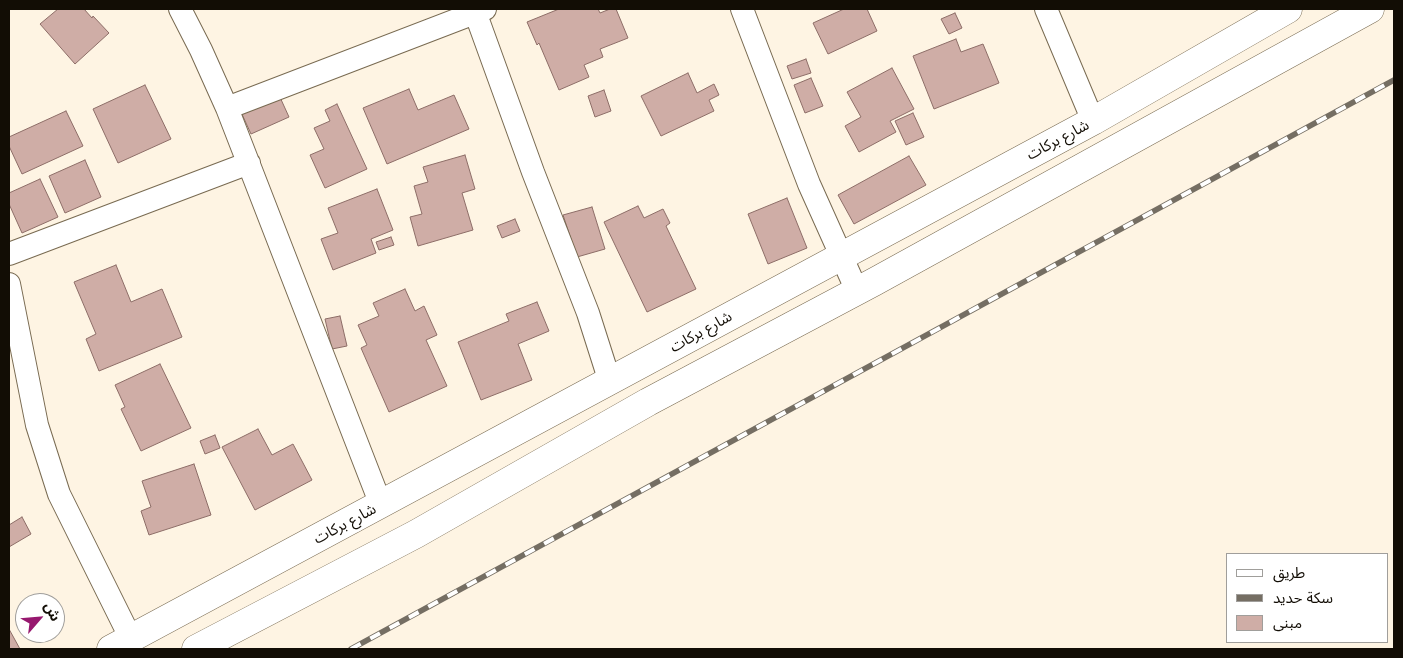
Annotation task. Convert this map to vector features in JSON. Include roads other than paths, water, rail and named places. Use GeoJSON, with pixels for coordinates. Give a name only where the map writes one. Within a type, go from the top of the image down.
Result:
{"type":"FeatureCollection","features":[{"type":"Feature","properties":{"kind":"main road","name":"شارع بركات"},"geometry":{"type":"LineString","coordinates":[[121,644],[1093,121],[1288,9]]}},
{"type":"Feature","properties":{"kind":"main road"},"geometry":{"type":"LineString","coordinates":[[196,649],[416,534],[648,402],[857,291],[1370,9]]}},
{"type":"Feature","properties":{"kind":"street"},"geometry":{"type":"LineString","coordinates":[[180,9],[227,108],[381,505]]}},
{"type":"Feature","properties":{"kind":"street"},"geometry":{"type":"LineString","coordinates":[[742,9],[809,184],[857,291]]}},
{"type":"Feature","properties":{"kind":"street"},"geometry":{"type":"LineString","coordinates":[[1046,9],[1093,121]]}},
{"type":"Feature","properties":{"kind":"street"},"geometry":{"type":"LineString","coordinates":[[227,108],[478,10],[533,172],[588,313],[610,382]]}},
{"type":"Feature","properties":{"kind":"street"},"geometry":{"type":"LineString","coordinates":[[9,254],[249,163]]}},
{"type":"Feature","properties":{"kind":"street"},"geometry":{"type":"LineString","coordinates":[[9,284],[38,425],[59,494],[121,644]]}},
{"type":"Feature","properties":{"kind":"railway"},"geometry":{"type":"LineString","coordinates":[[351,649],[1394,80]]}}]}
